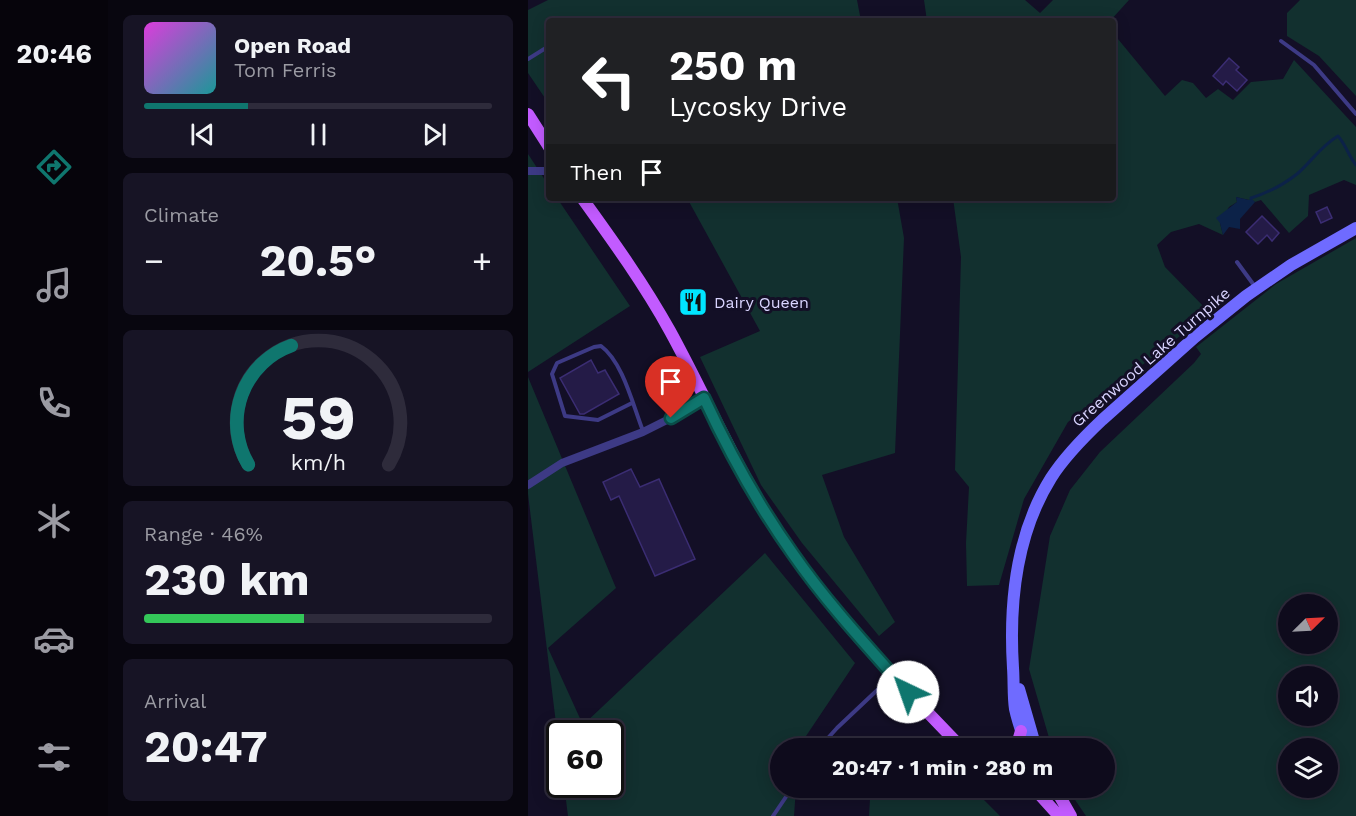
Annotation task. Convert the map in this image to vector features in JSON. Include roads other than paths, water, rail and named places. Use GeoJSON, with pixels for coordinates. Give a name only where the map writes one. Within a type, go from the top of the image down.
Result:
{"type":"FeatureCollection","features":[{"type":"Feature","properties":{"kind":"main road"},"geometry":{"type":"LineString","coordinates":[[528,114],[546,142]]}},
{"type":"Feature","properties":{"kind":"main road"},"geometry":{"type":"LineString","coordinates":[[584,201],[648,292],[742,473],[793,555],[893,676],[952,738]]}},
{"type":"Feature","properties":{"kind":"main road","name":"Greenwood Lake Turnpike"},"geometry":{"type":"LineString","coordinates":[[1023,738],[1015,708],[1011,638],[1015,587],[1029,529],[1051,478],[1078,444],[1102,420],[1195,337],[1291,265],[1356,228]]}},
{"type":"Feature","properties":{"kind":"main road","name":"Greenwood Lake Turnpike"},"geometry":{"type":"LineString","coordinates":[[1013,664],[1033,738]]}},
{"type":"Feature","properties":{"kind":"main road"},"geometry":{"type":"LineString","coordinates":[[1019,738],[1021,731]]}},
{"type":"Feature","properties":{"kind":"main road"},"geometry":{"type":"LineString","coordinates":[[1042,798],[1058,816]]}},
{"type":"Feature","properties":{"kind":"main road"},"geometry":{"type":"LineString","coordinates":[[1049,798],[1058,816]]}},
{"type":"Feature","properties":{"kind":"main road"},"geometry":{"type":"LineString","coordinates":[[1061,798],[1071,816]]}},
{"type":"Feature","properties":{"kind":"street"},"geometry":{"type":"LineString","coordinates":[[528,171],[546,171]]}},
{"type":"Feature","properties":{"kind":"street"},"geometry":{"type":"LineString","coordinates":[[528,486],[562,463],[643,432],[683,412],[704,398]]}},
{"type":"Feature","properties":{"kind":"lane"},"geometry":{"type":"LineString","coordinates":[[1281,41],[1314,65],[1356,114]]}},
{"type":"Feature","properties":{"kind":"lane"},"geometry":{"type":"LineString","coordinates":[[528,59],[546,48]]}},
{"type":"Feature","properties":{"kind":"lane"},"geometry":{"type":"LineString","coordinates":[[1237,262],[1257,289]]}},
{"type":"Feature","properties":{"kind":"lane"},"geometry":{"type":"LineString","coordinates":[[632,403],[598,420],[566,416],[552,374],[557,363],[601,346],[608,351],[617,364],[632,403],[643,432]]}},
{"type":"Feature","properties":{"kind":"lane"},"geometry":{"type":"LineString","coordinates":[[828,738],[893,676]]}},
{"type":"Feature","properties":{"kind":"lane"},"geometry":{"type":"LineString","coordinates":[[773,816],[785,798]]}},
{"type":"Feature","properties":{"kind":"water"},"geometry":{"type":"Polygon","coordinates":[[[1236,197],[1249,200],[1251,198],[1255,202],[1240,219],[1240,229],[1229,227],[1223,235],[1216,218],[1237,202],[1236,197]]]}},
{"type":"Feature","properties":{"kind":"waterway"},"geometry":{"type":"LineString","coordinates":[[1251,198],[1292,178],[1326,144],[1338,136],[1356,165]]}},
{"type":"Feature","properties":{"kind":"place","name":"Dairy Queen"},"geometry":{"type":"Point","coordinates":[693,302]}}]}
